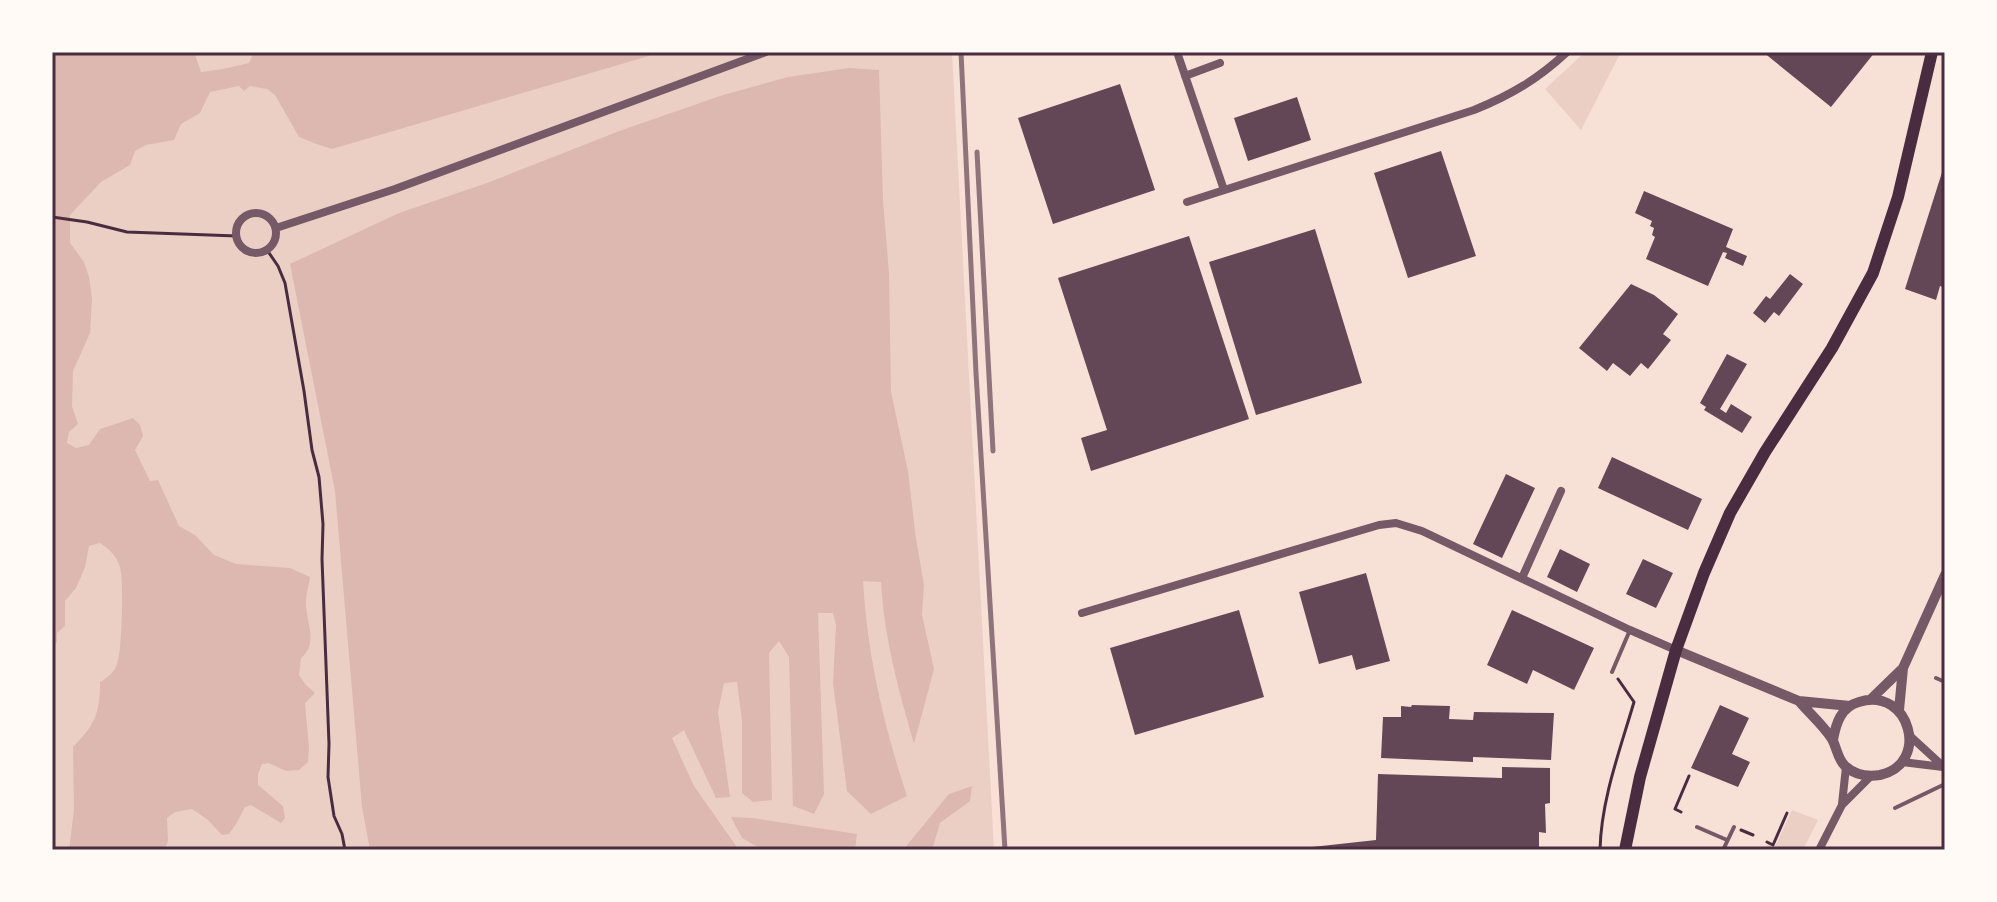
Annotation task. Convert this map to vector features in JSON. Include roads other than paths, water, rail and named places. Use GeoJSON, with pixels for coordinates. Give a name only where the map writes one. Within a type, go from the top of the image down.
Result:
{"type":"FeatureCollection","features":[{"type":"Feature","properties":{"kind":"main road"},"geometry":{"type":"LineString","coordinates":[[1625,850],[1640,777],[1676,650],[1704,573],[1730,513],[1832,348],[1873,273],[1898,197],[1929,57]]}},
{"type":"Feature","properties":{"kind":"street"},"geometry":{"type":"LineString","coordinates":[[276,228],[395,189],[766,52]]}},
{"type":"Feature","properties":{"kind":"street"},"geometry":{"type":"LineString","coordinates":[[1177,52],[1224,190]]}},
{"type":"Feature","properties":{"kind":"street"},"geometry":{"type":"LineString","coordinates":[[1187,202],[1474,110],[1529,84],[1567,52]]}},
{"type":"Feature","properties":{"kind":"street"},"geometry":{"type":"LineString","coordinates":[[1185,76],[1220,63]]}},
{"type":"Feature","properties":{"kind":"street"},"geometry":{"type":"LineString","coordinates":[[253,213],[267,216],[276,228],[276,238],[267,250],[254,253],[242,247],[237,236],[243,217],[253,213]]}},
{"type":"Feature","properties":{"kind":"street"},"geometry":{"type":"LineString","coordinates":[[1522,578],[1561,491]]}},
{"type":"Feature","properties":{"kind":"street"},"geometry":{"type":"LineString","coordinates":[[1082,613],[1379,525],[1396,523],[1422,531],[1630,630],[1799,701],[1850,706]]}},
{"type":"Feature","properties":{"kind":"street"},"geometry":{"type":"LineString","coordinates":[[1899,710],[1903,668],[1945,575]]}},
{"type":"Feature","properties":{"kind":"street"},"geometry":{"type":"LineString","coordinates":[[1871,699],[1903,668]]}},
{"type":"Feature","properties":{"kind":"street"},"geometry":{"type":"LineString","coordinates":[[1799,701],[1833,740],[1838,757],[1855,773],[1870,777],[1888,773],[1902,762],[1910,736],[1899,710],[1886,702],[1871,699],[1856,702],[1843,712],[1836,723],[1833,740]]}},
{"type":"Feature","properties":{"kind":"street"},"geometry":{"type":"LineString","coordinates":[[1910,736],[1944,767]]}},
{"type":"Feature","properties":{"kind":"street"},"geometry":{"type":"LineString","coordinates":[[1902,762],[1944,767]]}},
{"type":"Feature","properties":{"kind":"street"},"geometry":{"type":"LineString","coordinates":[[1842,805],[1846,767]]}},
{"type":"Feature","properties":{"kind":"street"},"geometry":{"type":"LineString","coordinates":[[1819,850],[1842,805],[1870,777]]}},
{"type":"Feature","properties":{"kind":"lane"},"geometry":{"type":"LineString","coordinates":[[1612,672],[1630,630]]}},
{"type":"Feature","properties":{"kind":"lane"},"geometry":{"type":"LineString","coordinates":[[1936,678],[1945,682]]}},
{"type":"Feature","properties":{"kind":"lane"},"geometry":{"type":"LineString","coordinates":[[1895,808],[1945,784]]}},
{"type":"Feature","properties":{"kind":"lane"},"geometry":{"type":"LineString","coordinates":[[1697,827],[1727,840]]}},
{"type":"Feature","properties":{"kind":"lane"},"geometry":{"type":"LineString","coordinates":[[1723,850],[1734,827]]}},
{"type":"Feature","properties":{"kind":"railway"},"geometry":{"type":"LineString","coordinates":[[961,52],[976,373],[1005,850]]}},
{"type":"Feature","properties":{"kind":"railway"},"geometry":{"type":"LineString","coordinates":[[977,152],[993,451]]}}]}
